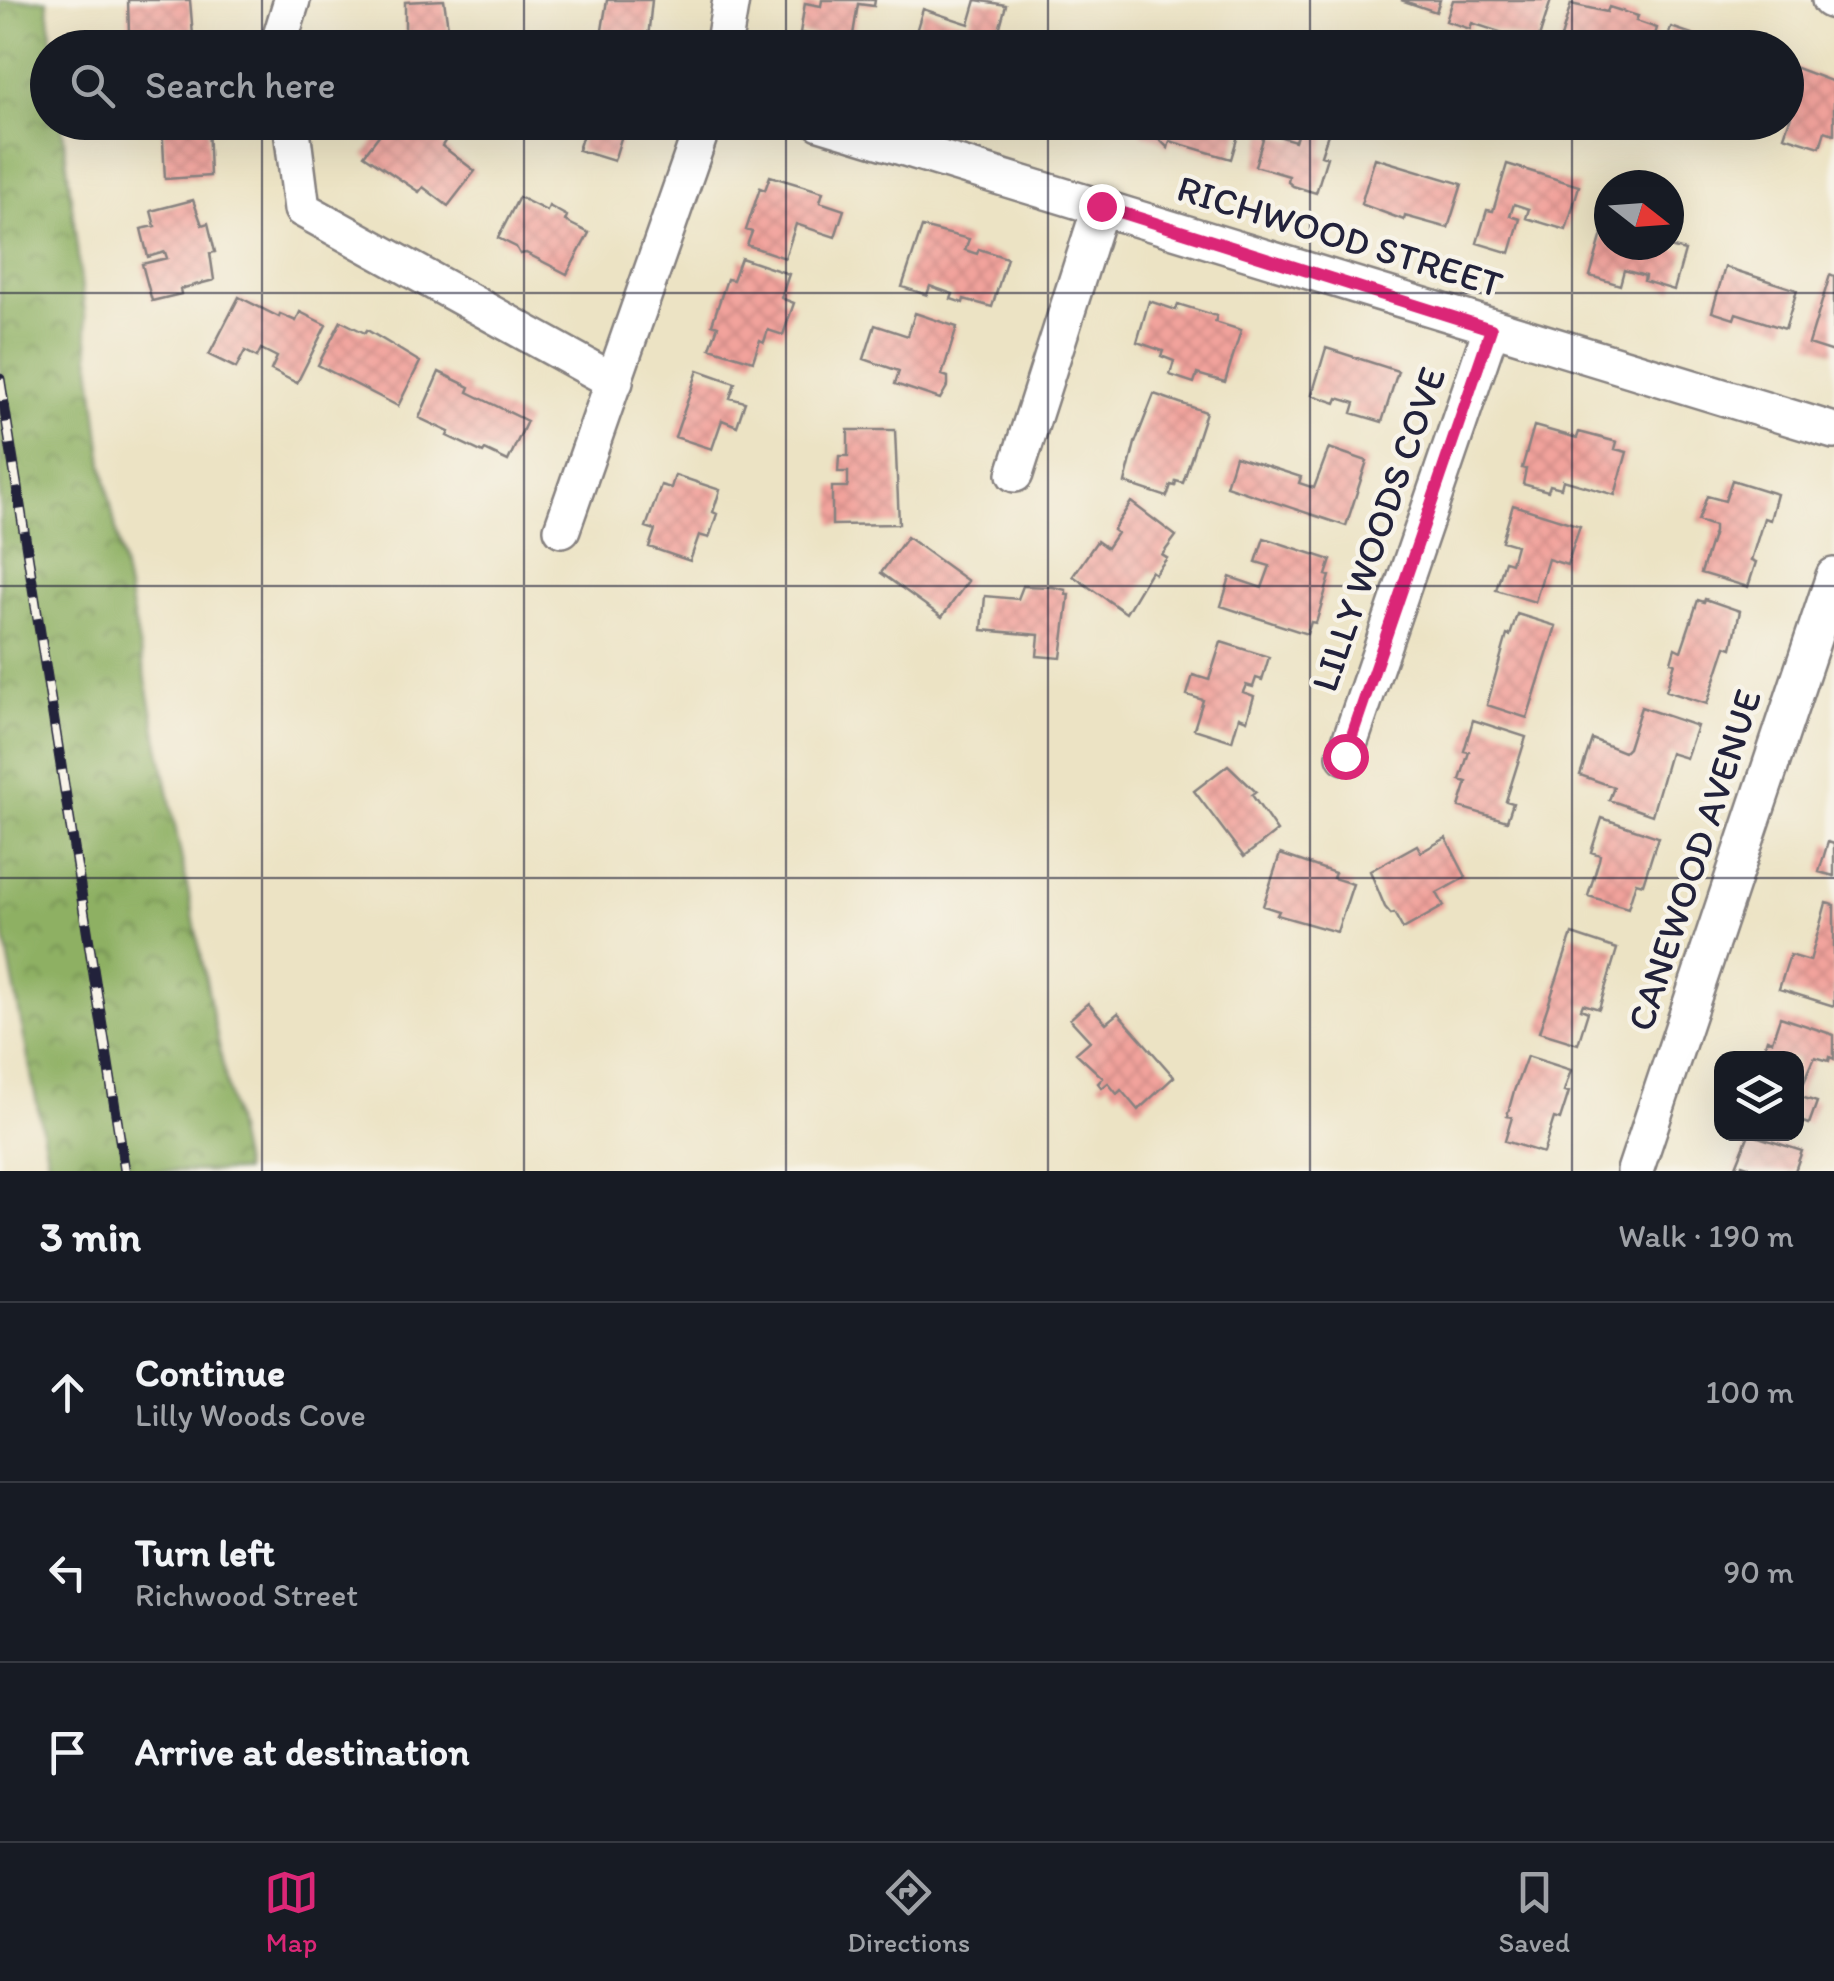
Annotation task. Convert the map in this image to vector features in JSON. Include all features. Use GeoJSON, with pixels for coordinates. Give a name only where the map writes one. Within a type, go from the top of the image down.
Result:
{"type":"FeatureCollection","features":[{"type":"Feature","properties":{"kind":"street"},"geometry":{"type":"LineString","coordinates":[[283,30],[292,0]]}},
{"type":"Feature","properties":{"kind":"street"},"geometry":{"type":"LineString","coordinates":[[725,30],[730,0]]}},
{"type":"Feature","properties":{"kind":"street"},"geometry":{"type":"LineString","coordinates":[[294,140],[302,209],[615,382]]}},
{"type":"Feature","properties":{"kind":"street"},"geometry":{"type":"LineString","coordinates":[[562,529],[698,140]]}},
{"type":"Feature","properties":{"kind":"street","name":"RICHWOOD STREET"},"geometry":{"type":"LineString","coordinates":[[880,140],[1491,329],[1834,430]]}},
{"type":"Feature","properties":{"kind":"street"},"geometry":{"type":"LineString","coordinates":[[1015,474],[1101,206]]}},
{"type":"Feature","properties":{"kind":"street","name":"LILLY WOODS COVE"},"geometry":{"type":"LineString","coordinates":[[1345,756],[1491,329]]}},
{"type":"Feature","properties":{"kind":"street","name":"CANEWOOD AVENUE"},"geometry":{"type":"LineString","coordinates":[[1635,1171],[1834,576]]}},
{"type":"Feature","properties":{"kind":"green space"},"geometry":{"type":"Polygon","coordinates":[[[0,0],[47,0],[51,30],[30,30],[30,140],[64,140],[103,465],[244,1171],[50,1171],[0,913],[0,0]]]}},
{"type":"Feature","properties":{"kind":"building"},"geometry":{"type":"Polygon","coordinates":[[[128,0],[190,0],[192,30],[129,30],[128,0]]]}},
{"type":"Feature","properties":{"kind":"building"},"geometry":{"type":"Polygon","coordinates":[[[444,0],[448,30],[405,30],[405,2],[444,0]]]}},
{"type":"Feature","properties":{"kind":"building"},"geometry":{"type":"Polygon","coordinates":[[[607,0],[652,0],[649,30],[602,30],[607,0]]]}},
{"type":"Feature","properties":{"kind":"building"},"geometry":{"type":"Polygon","coordinates":[[[822,0],[875,0],[874,6],[858,4],[854,30],[800,30],[805,3],[821,6],[822,0]]]}},
{"type":"Feature","properties":{"kind":"building"},"geometry":{"type":"Polygon","coordinates":[[[976,0],[1006,5],[999,30],[917,30],[923,9],[969,24],[976,0]]]}},
{"type":"Feature","properties":{"kind":"building"},"geometry":{"type":"Polygon","coordinates":[[[1401,0],[1440,0],[1436,12],[1401,0]]]}},
{"type":"Feature","properties":{"kind":"building"},"geometry":{"type":"Polygon","coordinates":[[[1453,0],[1551,0],[1541,30],[1494,30],[1472,23],[1470,29],[1446,21],[1453,0]]]}},
{"type":"Feature","properties":{"kind":"building"},"geometry":{"type":"Polygon","coordinates":[[[1571,4],[1607,12],[1609,7],[1638,16],[1636,21],[1657,28],[1656,30],[1563,30],[1571,4]]]}},
{"type":"Feature","properties":{"kind":"building"},"geometry":{"type":"Polygon","coordinates":[[[1804,71],[1834,82],[1834,134],[1825,131],[1820,147],[1797,140],[1804,140],[1804,71]]]}},
{"type":"Feature","properties":{"kind":"building"},"geometry":{"type":"Polygon","coordinates":[[[163,140],[209,140],[210,176],[165,179],[163,140]]]}},
{"type":"Feature","properties":{"kind":"building"},"geometry":{"type":"Polygon","coordinates":[[[375,140],[444,140],[442,146],[475,171],[448,206],[423,187],[419,192],[364,155],[375,140]]]}},
{"type":"Feature","properties":{"kind":"building"},"geometry":{"type":"Polygon","coordinates":[[[581,140],[620,140],[614,161],[578,150],[581,140]]]}},
{"type":"Feature","properties":{"kind":"building"},"geometry":{"type":"Polygon","coordinates":[[[1160,140],[1237,140],[1231,159],[1170,141],[1168,148],[1160,140]]]}},
{"type":"Feature","properties":{"kind":"building"},"geometry":{"type":"Polygon","coordinates":[[[1263,140],[1326,140],[1321,155],[1327,157],[1316,193],[1293,186],[1288,182],[1289,176],[1255,166],[1263,140]]]}},
{"type":"Feature","properties":{"kind":"building"},"geometry":{"type":"Polygon","coordinates":[[[1375,158],[1462,184],[1448,228],[1405,216],[1404,220],[1361,204],[1375,158]]]}},
{"type":"Feature","properties":{"kind":"building"},"geometry":{"type":"Polygon","coordinates":[[[1507,164],[1579,186],[1566,230],[1526,218],[1529,209],[1514,204],[1510,216],[1520,219],[1510,253],[1477,243],[1487,210],[1493,211],[1507,164]]]}},
{"type":"Feature","properties":{"kind":"building"},"geometry":{"type":"Polygon","coordinates":[[[770,176],[823,192],[820,202],[844,210],[835,237],[796,224],[785,258],[747,245],[752,232],[746,230],[760,188],[765,190],[770,176]]]}},
{"type":"Feature","properties":{"kind":"building"},"geometry":{"type":"Polygon","coordinates":[[[519,197],[547,211],[549,206],[567,216],[565,221],[589,233],[567,274],[526,253],[520,254],[516,247],[498,238],[519,197]]]}},
{"type":"Feature","properties":{"kind":"building"},"geometry":{"type":"Polygon","coordinates":[[[193,200],[202,225],[208,223],[215,252],[210,253],[214,280],[152,301],[142,264],[167,258],[165,252],[148,257],[141,229],[155,226],[151,211],[193,200]]]}},
{"type":"Feature","properties":{"kind":"building"},"geometry":{"type":"Polygon","coordinates":[[[922,227],[969,239],[965,250],[977,254],[979,249],[1007,258],[992,307],[951,299],[953,294],[930,286],[927,295],[902,287],[922,227]]]}},
{"type":"Feature","properties":{"kind":"building"},"geometry":{"type":"Polygon","coordinates":[[[741,258],[789,274],[781,298],[794,303],[783,335],[768,330],[753,361],[710,348],[718,326],[712,324],[727,279],[733,280],[741,258]]]}},
{"type":"Feature","properties":{"kind":"building"},"geometry":{"type":"Polygon","coordinates":[[[1595,260],[1682,260],[1674,290],[1624,270],[1620,285],[1590,276],[1595,260]]]}},
{"type":"Feature","properties":{"kind":"building"},"geometry":{"type":"Polygon","coordinates":[[[1725,267],[1797,290],[1785,329],[1736,313],[1734,319],[1712,312],[1725,267]]]}},
{"type":"Feature","properties":{"kind":"building"},"geometry":{"type":"Polygon","coordinates":[[[1830,275],[1834,277],[1834,352],[1809,344],[1830,275]]]}},
{"type":"Feature","properties":{"kind":"building"},"geometry":{"type":"Polygon","coordinates":[[[239,297],[279,317],[280,314],[296,321],[300,312],[326,325],[297,383],[271,370],[277,357],[261,349],[257,357],[245,351],[236,368],[209,355],[239,297]]]}},
{"type":"Feature","properties":{"kind":"building"},"geometry":{"type":"Polygon","coordinates":[[[1149,301],[1176,310],[1178,304],[1217,316],[1215,322],[1241,330],[1225,382],[1197,374],[1194,383],[1170,375],[1174,361],[1161,356],[1163,351],[1137,342],[1149,301]]]}},
{"type":"Feature","properties":{"kind":"building"},"geometry":{"type":"Polygon","coordinates":[[[915,313],[957,327],[942,375],[948,377],[948,385],[940,399],[895,384],[899,371],[864,359],[875,325],[908,336],[915,313]]]}},
{"type":"Feature","properties":{"kind":"building"},"geometry":{"type":"Polygon","coordinates":[[[341,321],[365,333],[367,330],[420,362],[398,406],[318,365],[341,321]]]}},
{"type":"Feature","properties":{"kind":"building"},"geometry":{"type":"Polygon","coordinates":[[[1326,348],[1398,371],[1382,422],[1352,413],[1355,403],[1338,398],[1336,403],[1312,395],[1326,348]]]}},
{"type":"Feature","properties":{"kind":"building"},"geometry":{"type":"Polygon","coordinates":[[[698,370],[735,383],[730,398],[745,402],[737,426],[722,420],[712,449],[675,437],[698,370]]]}},
{"type":"Feature","properties":{"kind":"building"},"geometry":{"type":"Polygon","coordinates":[[[439,372],[470,387],[468,392],[527,421],[508,461],[447,436],[449,432],[419,418],[439,372]]]}},
{"type":"Feature","properties":{"kind":"building"},"geometry":{"type":"Polygon","coordinates":[[[1154,394],[1206,412],[1183,483],[1176,481],[1175,486],[1171,485],[1167,497],[1125,483],[1154,394]]]}},
{"type":"Feature","properties":{"kind":"building"},"geometry":{"type":"Polygon","coordinates":[[[1534,426],[1577,438],[1579,432],[1617,442],[1615,449],[1627,452],[1615,495],[1563,480],[1561,488],[1550,485],[1548,491],[1523,484],[1526,469],[1522,468],[1534,426]]]}},
{"type":"Feature","properties":{"kind":"building"},"geometry":{"type":"Polygon","coordinates":[[[848,430],[895,430],[899,524],[832,525],[832,487],[847,487],[848,483],[848,472],[838,472],[839,456],[848,456],[848,430]]]}},
{"type":"Feature","properties":{"kind":"building"},"geometry":{"type":"Polygon","coordinates":[[[1329,448],[1367,461],[1346,526],[1226,486],[1235,456],[1301,477],[1299,483],[1314,488],[1329,448]]]}},
{"type":"Feature","properties":{"kind":"building"},"geometry":{"type":"Polygon","coordinates":[[[675,475],[720,490],[709,538],[699,535],[690,561],[649,547],[655,530],[646,527],[661,485],[671,488],[675,475]]]}},
{"type":"Feature","properties":{"kind":"building"},"geometry":{"type":"Polygon","coordinates":[[[1732,480],[1777,494],[1770,520],[1764,518],[1751,560],[1756,562],[1748,587],[1701,573],[1714,526],[1698,521],[1707,496],[1725,501],[1732,480]]]}},
{"type":"Feature","properties":{"kind":"building"},"geometry":{"type":"Polygon","coordinates":[[[1131,502],[1176,536],[1162,555],[1167,558],[1155,574],[1151,571],[1126,613],[1073,576],[1097,541],[1107,548],[1117,533],[1113,530],[1131,502]]]}},
{"type":"Feature","properties":{"kind":"building"},"geometry":{"type":"Polygon","coordinates":[[[1513,505],[1580,526],[1567,565],[1548,559],[1535,602],[1496,590],[1505,561],[1511,563],[1516,545],[1502,541],[1513,505]]]}},
{"type":"Feature","properties":{"kind":"building"},"geometry":{"type":"Polygon","coordinates":[[[907,537],[968,581],[942,617],[881,573],[907,537]]]}},
{"type":"Feature","properties":{"kind":"building"},"geometry":{"type":"Polygon","coordinates":[[[1264,538],[1331,560],[1316,623],[1311,622],[1307,634],[1221,606],[1230,577],[1262,588],[1270,566],[1256,562],[1264,538]]]}},
{"type":"Feature","properties":{"kind":"building"},"geometry":{"type":"Polygon","coordinates":[[[1023,586],[1053,587],[1069,594],[1061,658],[1037,656],[1039,635],[982,630],[985,596],[1018,599],[1023,586]]]}},
{"type":"Feature","properties":{"kind":"building"},"geometry":{"type":"Polygon","coordinates":[[[1698,600],[1740,611],[1732,648],[1726,646],[1707,704],[1666,691],[1675,663],[1671,662],[1675,648],[1681,651],[1698,600]]]}},
{"type":"Feature","properties":{"kind":"building"},"geometry":{"type":"Polygon","coordinates":[[[1517,614],[1556,626],[1527,718],[1487,705],[1517,614]]]}},
{"type":"Feature","properties":{"kind":"building"},"geometry":{"type":"Polygon","coordinates":[[[1221,642],[1269,657],[1262,680],[1256,678],[1253,687],[1246,685],[1243,692],[1254,696],[1247,720],[1239,717],[1232,741],[1194,729],[1203,700],[1187,695],[1193,675],[1209,680],[1221,642]]]}},
{"type":"Feature","properties":{"kind":"building"},"geometry":{"type":"Polygon","coordinates":[[[1641,707],[1697,726],[1686,758],[1670,753],[1652,815],[1609,800],[1614,787],[1580,775],[1592,739],[1624,752],[1628,748],[1641,707]]]}},
{"type":"Feature","properties":{"kind":"building"},"geometry":{"type":"Polygon","coordinates":[[[1473,720],[1526,737],[1506,801],[1513,803],[1507,821],[1459,807],[1467,782],[1460,780],[1469,752],[1464,751],[1473,720]]]}},
{"type":"Feature","properties":{"kind":"building"},"geometry":{"type":"Polygon","coordinates":[[[1228,765],[1256,792],[1252,795],[1277,831],[1244,857],[1194,791],[1228,765]]]}},
{"type":"Feature","properties":{"kind":"building"},"geometry":{"type":"Polygon","coordinates":[[[1602,818],[1658,837],[1643,884],[1636,882],[1628,908],[1588,896],[1600,855],[1591,852],[1602,818]]]}},
{"type":"Feature","properties":{"kind":"building"},"geometry":{"type":"Polygon","coordinates":[[[1446,838],[1466,877],[1437,893],[1444,906],[1403,929],[1394,913],[1385,907],[1370,871],[1417,845],[1421,852],[1446,838]]]}},
{"type":"Feature","properties":{"kind":"building"},"geometry":{"type":"Polygon","coordinates":[[[1828,842],[1834,844],[1834,876],[1819,872],[1828,842]]]}},
{"type":"Feature","properties":{"kind":"building"},"geometry":{"type":"Polygon","coordinates":[[[1280,854],[1335,873],[1333,878],[1353,884],[1337,932],[1277,915],[1279,911],[1263,906],[1280,854]]]}},
{"type":"Feature","properties":{"kind":"building"},"geometry":{"type":"Polygon","coordinates":[[[1826,903],[1834,905],[1834,1006],[1779,989],[1790,955],[1810,961],[1826,903]]]}},
{"type":"Feature","properties":{"kind":"building"},"geometry":{"type":"Polygon","coordinates":[[[1572,934],[1617,949],[1599,1009],[1583,1004],[1581,1009],[1588,1012],[1578,1044],[1539,1032],[1572,934]]]}},
{"type":"Feature","properties":{"kind":"building"},"geometry":{"type":"Polygon","coordinates":[[[1088,1003],[1106,1023],[1118,1013],[1174,1077],[1138,1110],[1121,1090],[1117,1094],[1108,1083],[1102,1088],[1098,1083],[1103,1078],[1076,1053],[1090,1041],[1070,1019],[1088,1003]]]}},
{"type":"Feature","properties":{"kind":"building"},"geometry":{"type":"Polygon","coordinates":[[[1780,1017],[1834,1035],[1834,1059],[1815,1057],[1804,1082],[1804,1051],[1763,1051],[1767,1039],[1772,1041],[1780,1017]]]}},
{"type":"Feature","properties":{"kind":"building"},"geometry":{"type":"Polygon","coordinates":[[[1527,1056],[1571,1070],[1560,1120],[1554,1118],[1543,1153],[1505,1141],[1512,1117],[1507,1116],[1527,1056]]]}},
{"type":"Feature","properties":{"kind":"building"},"geometry":{"type":"Polygon","coordinates":[[[1804,1098],[1817,1102],[1809,1124],[1804,1122],[1804,1098]]]}},
{"type":"Feature","properties":{"kind":"building"},"geometry":{"type":"Polygon","coordinates":[[[1746,1141],[1771,1141],[1802,1151],[1795,1171],[1746,1171],[1748,1166],[1742,1164],[1740,1171],[1734,1171],[1746,1141]]]}},
{"type":"Feature","properties":{"kind":"railway"},"geometry":{"type":"LineString","coordinates":[[0,379],[125,1171]]}},
{"type":"Feature","properties":{"kind":"route"},"geometry":{"type":"LineString","coordinates":[[1101,206],[1491,329],[1345,756]]}}]}
